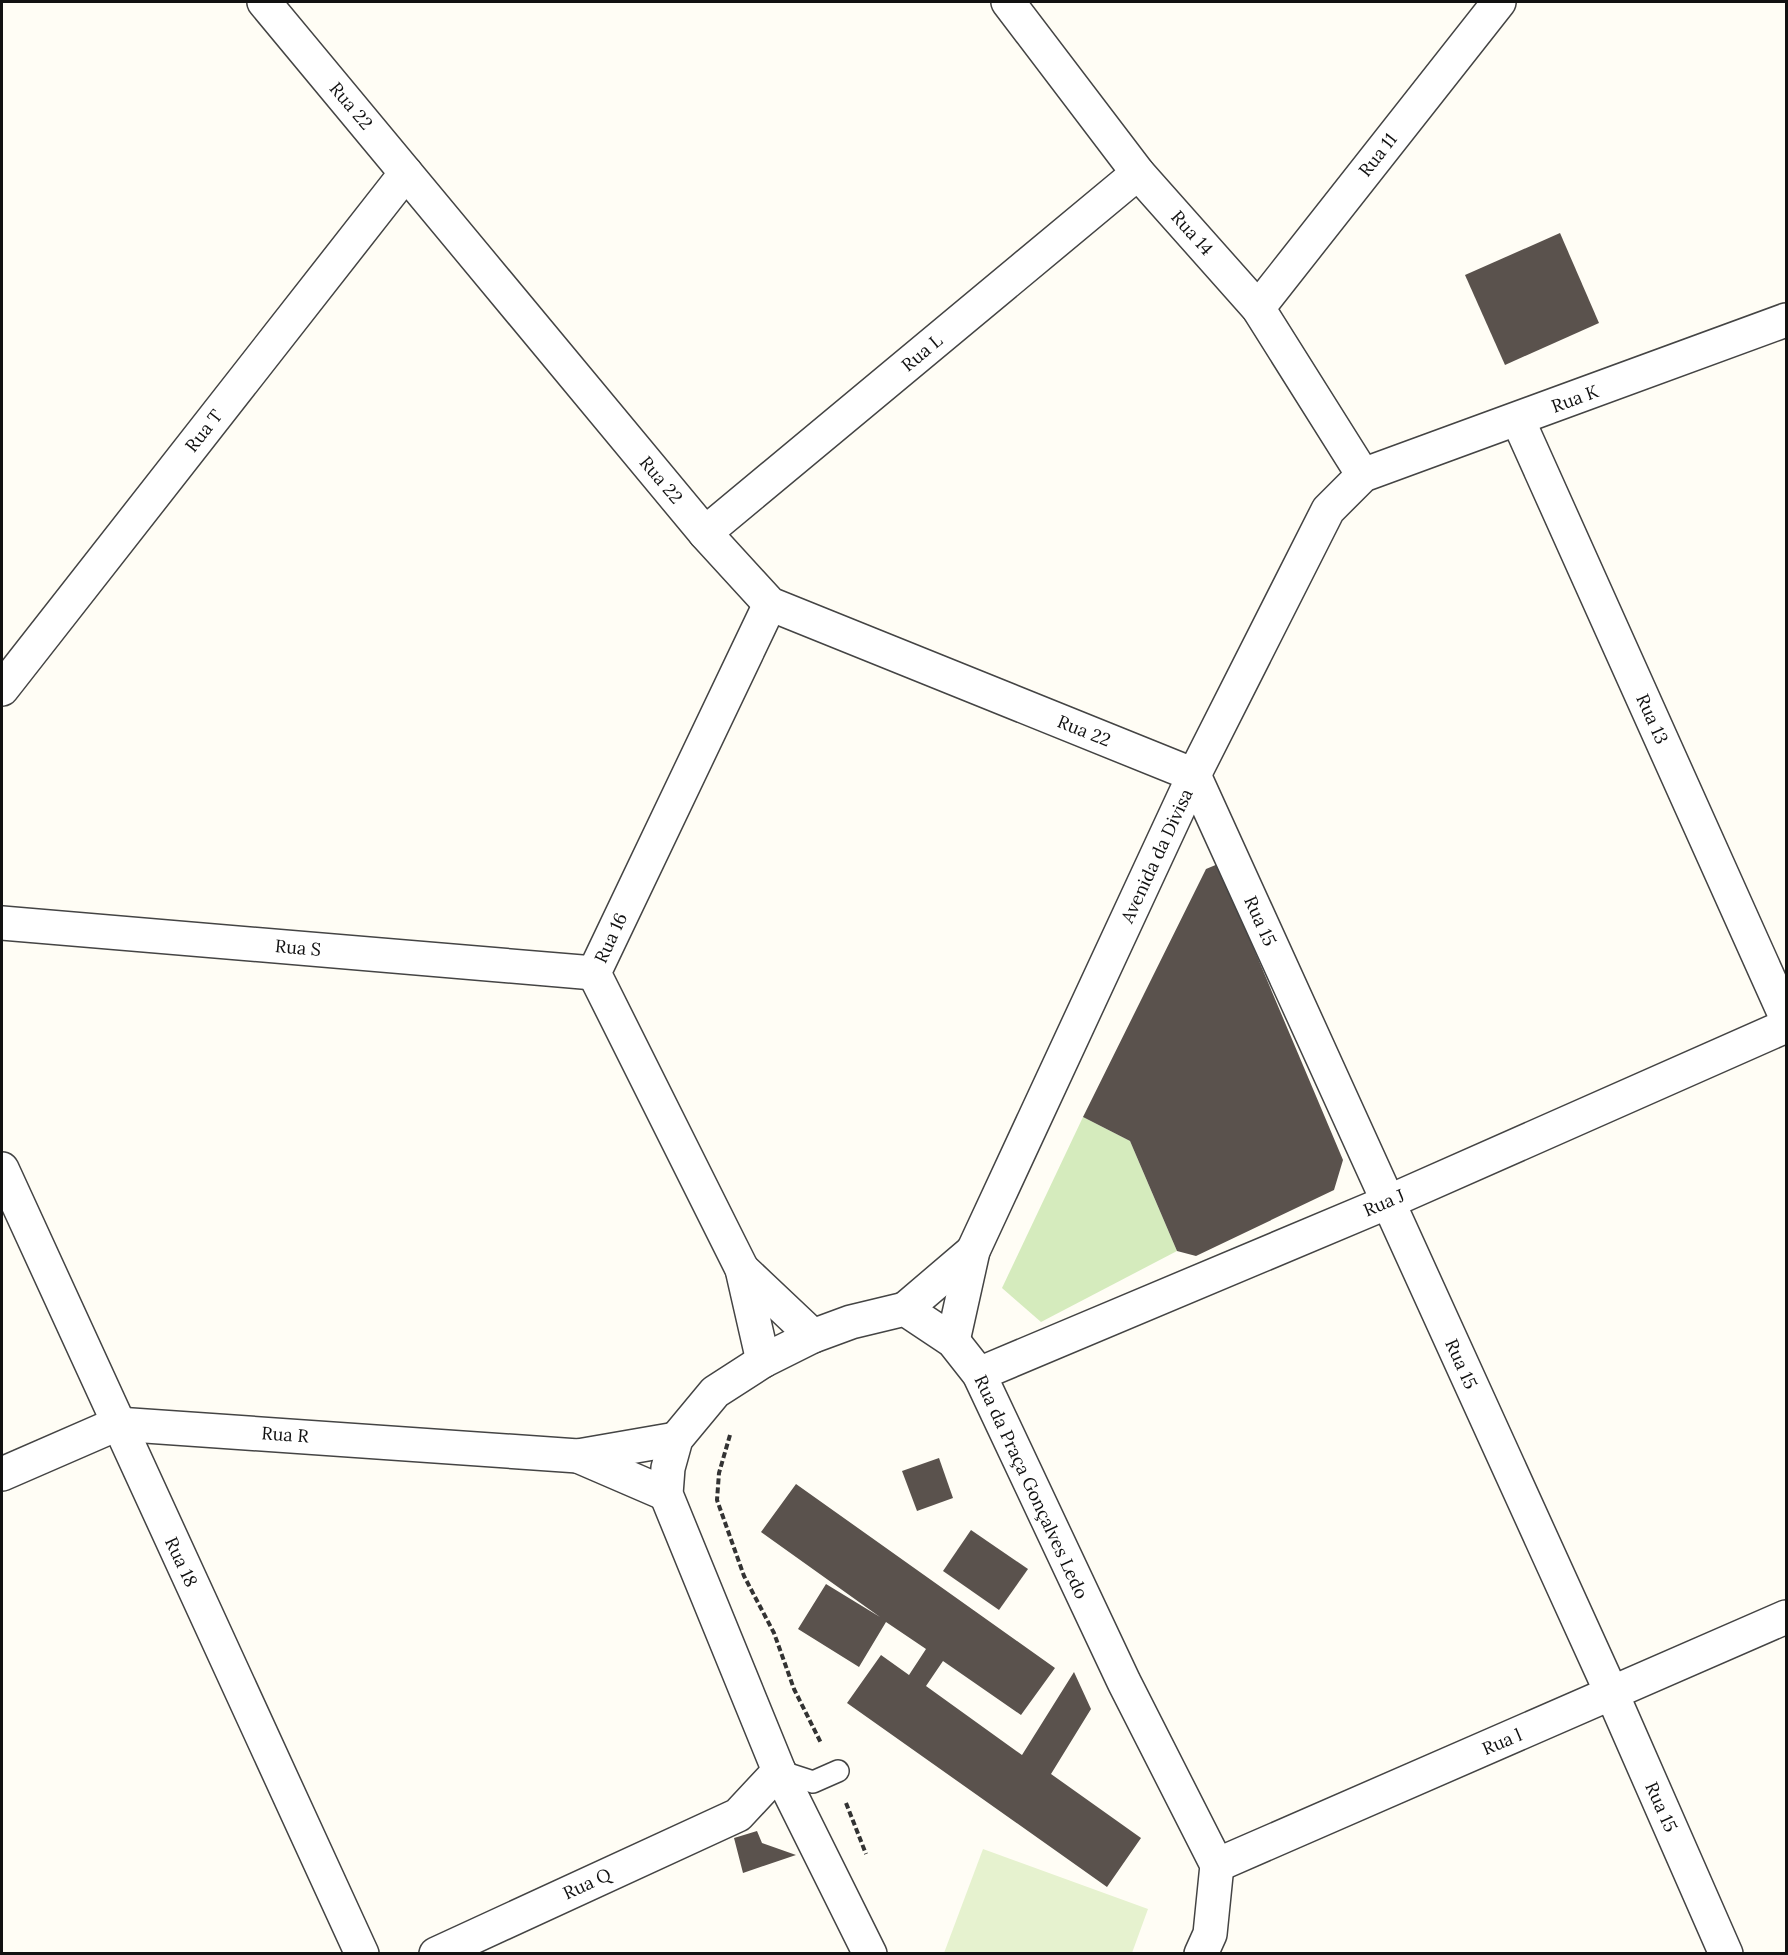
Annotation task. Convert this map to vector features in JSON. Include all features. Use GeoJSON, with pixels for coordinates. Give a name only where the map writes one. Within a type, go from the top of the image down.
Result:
{"type":"FeatureCollection","features":[{"type":"Feature","properties":{"kind":"street","name":"Rua 22"},"geometry":{"type":"LineString","coordinates":[[264,2],[705,533],[770,604],[1194,776]]}},
{"type":"Feature","properties":{"kind":"street","name":"Rua 14"},"geometry":{"type":"LineString","coordinates":[[1008,2],[1138,173],[1258,308],[1363,475]]}},
{"type":"Feature","properties":{"kind":"street","name":"Rua 11"},"geometry":{"type":"LineString","coordinates":[[1258,308],[1499,2]]}},
{"type":"Feature","properties":{"kind":"street","name":"Rua T"},"geometry":{"type":"LineString","coordinates":[[2,688],[406,173]]}},
{"type":"Feature","properties":{"kind":"street","name":"Rua L"},"geometry":{"type":"LineString","coordinates":[[705,533],[1138,173]]}},
{"type":"Feature","properties":{"kind":"street","name":"Rua K"},"geometry":{"type":"LineString","coordinates":[[1363,475],[1786,320]]}},
{"type":"Feature","properties":{"kind":"street","name":"Rua 13"},"geometry":{"type":"LineString","coordinates":[[1518,420],[1786,1017]]}},
{"type":"Feature","properties":{"kind":"street","name":"Avenida da Divisa"},"geometry":{"type":"LineString","coordinates":[[953,1341],[973,1251],[1194,776],[1328,510],[1363,475]]}},
{"type":"Feature","properties":{"kind":"street","name":"Rua 16"},"geometry":{"type":"LineString","coordinates":[[763,1361],[742,1269],[594,973],[770,604]]}},
{"type":"Feature","properties":{"kind":"street","name":"Rua 15"},"geometry":{"type":"LineString","coordinates":[[1194,776],[1611,1694],[1726,1953]]}},
{"type":"Feature","properties":{"kind":"street","name":"Rua S"},"geometry":{"type":"LineString","coordinates":[[2,923],[594,973]]}},
{"type":"Feature","properties":{"kind":"street","name":"Rua J"},"geometry":{"type":"LineString","coordinates":[[979,1374],[1388,1202],[1786,1026]]}},
{"type":"Feature","properties":{"kind":"street","name":"Rua 18"},"geometry":{"type":"LineString","coordinates":[[2,1169],[117,1424],[362,1953]]}},
{"type":"Feature","properties":{"kind":"street","name":"Avenida da Divisa"},"geometry":{"type":"LineString","coordinates":[[905,1309],[973,1251]]}},
{"type":"Feature","properties":{"kind":"street","name":"Rua 16"},"geometry":{"type":"LineString","coordinates":[[742,1269],[813,1336]]}},
{"type":"Feature","properties":{"kind":"street","name":"Rua da Praça Gonçalves Ledo"},"geometry":{"type":"LineString","coordinates":[[905,1309],[953,1341],[979,1374],[1124,1682],[1217,1865]]}},
{"type":"Feature","properties":{"kind":"street"},"geometry":{"type":"LineString","coordinates":[[870,1953],[779,1771],[666,1494],[668,1468],[676,1439],[715,1392],[763,1361],[813,1336],[851,1322],[905,1309]]}},
{"type":"Feature","properties":{"kind":"street","name":"Rua R"},"geometry":{"type":"LineString","coordinates":[[2,1474],[117,1424],[578,1456],[676,1439]]}},
{"type":"Feature","properties":{"kind":"street","name":"Rua R"},"geometry":{"type":"LineString","coordinates":[[578,1456],[666,1494]]}},
{"type":"Feature","properties":{"kind":"street","name":"Rua l"},"geometry":{"type":"LineString","coordinates":[[1217,1865],[1786,1617]]}},
{"type":"Feature","properties":{"kind":"street","name":"Rua Q"},"geometry":{"type":"LineString","coordinates":[[436,1953],[738,1815],[779,1771]]}},
{"type":"Feature","properties":{"kind":"street","name":"Rua Q"},"geometry":{"type":"LineString","coordinates":[[738,1815],[800,1815]]}},
{"type":"Feature","properties":{"kind":"street"},"geometry":{"type":"LineString","coordinates":[[1201,1953],[1210,1934],[1217,1865]]}},
{"type":"Feature","properties":{"kind":"lane"},"geometry":{"type":"LineString","coordinates":[[779,1771],[813,1782],[836,1772]]}},
{"type":"Feature","properties":{"kind":"lane"},"geometry":{"type":"LineString","coordinates":[[800,1815],[813,1782]]}},
{"type":"Feature","properties":{"kind":"path"},"geometry":{"type":"LineString","coordinates":[[732,1428],[719,1473],[717,1500],[744,1576],[774,1633],[794,1689],[836,1772],[869,1862]]}},
{"type":"Feature","properties":{"kind":"green space"},"geometry":{"type":"Polygon","coordinates":[[[1083,1117],[1130,1141],[1177,1251],[1041,1322],[1002,1288],[1083,1117]]]}},
{"type":"Feature","properties":{"kind":"green space"},"geometry":{"type":"Polygon","coordinates":[[[983,1849],[1148,1909],[1132,1953],[944,1953],[983,1849]]]}},
{"type":"Feature","properties":{"kind":"building"},"geometry":{"type":"Polygon","coordinates":[[[1560,233],[1599,323],[1505,365],[1465,275],[1560,233]]]}},
{"type":"Feature","properties":{"kind":"building"},"geometry":{"type":"Polygon","coordinates":[[[1218,864],[1343,1160],[1334,1190],[1196,1256],[1177,1251],[1130,1141],[1083,1117],[1206,869],[1218,864]]]}},
{"type":"Feature","properties":{"kind":"building"},"geometry":{"type":"Polygon","coordinates":[[[939,1458],[953,1498],[917,1511],[902,1471],[939,1458]]]}},
{"type":"Feature","properties":{"kind":"building"},"geometry":{"type":"Polygon","coordinates":[[[796,1484],[1055,1668],[1021,1715],[943,1661],[926,1686],[1022,1755],[1074,1672],[1091,1709],[1051,1774],[1141,1838],[1107,1887],[847,1703],[881,1655],[909,1675],[926,1649],[886,1622],[859,1667],[798,1629],[826,1584],[880,1617],[761,1532],[796,1484]]]}},
{"type":"Feature","properties":{"kind":"building"},"geometry":{"type":"Polygon","coordinates":[[[971,1530],[1028,1569],[999,1610],[943,1571],[971,1530]]]}},
{"type":"Feature","properties":{"kind":"building"},"geometry":{"type":"Polygon","coordinates":[[[757,1831],[762,1843],[796,1855],[743,1873],[734,1838],[757,1831]]]}}]}
